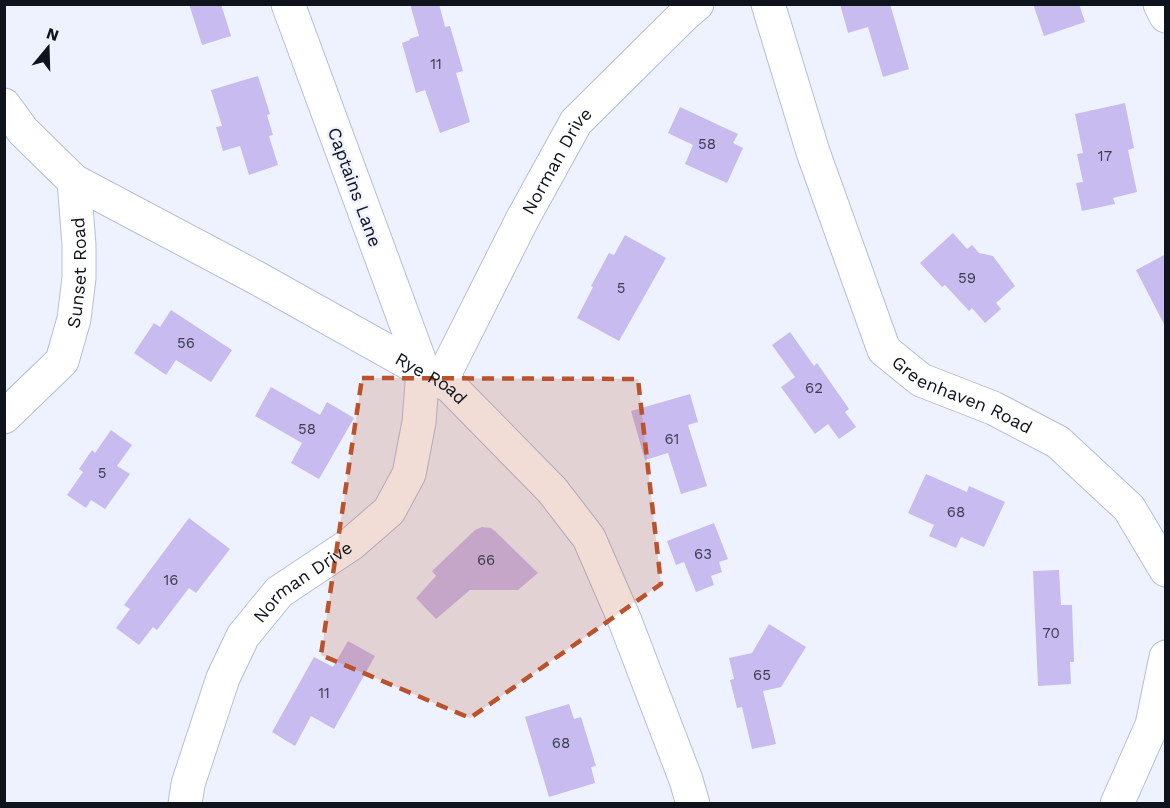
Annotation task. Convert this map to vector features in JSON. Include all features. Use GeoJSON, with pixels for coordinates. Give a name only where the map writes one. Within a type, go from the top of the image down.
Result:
{"type":"FeatureCollection","features":[{"type":"Feature","properties":{"kind":"street","name":"Captains Lane"},"geometry":{"type":"LineString","coordinates":[[288,4],[432,376]]}},
{"type":"Feature","properties":{"kind":"street","name":"Norman Drive"},"geometry":{"type":"LineString","coordinates":[[185,804],[188,784],[223,678],[243,636],[279,592],[351,544],[389,511],[409,474],[419,422],[432,376],[576,122],[697,4]]}},
{"type":"Feature","properties":{"kind":"street","name":"Greenhaven Road"},"geometry":{"type":"LineString","coordinates":[[768,4],[813,153],[884,350],[921,380],[993,408],[1058,442],[1129,508],[1166,570]]}},
{"type":"Feature","properties":{"kind":"street"},"geometry":{"type":"LineString","coordinates":[[1160,4],[1166,16]]}},
{"type":"Feature","properties":{"kind":"street","name":"Rye Road"},"geometry":{"type":"LineString","coordinates":[[4,105],[23,131],[74,181],[255,277],[450,386],[552,490],[589,538],[625,621],[693,804]]}},
{"type":"Feature","properties":{"kind":"street","name":"Sunset Road"},"geometry":{"type":"LineString","coordinates":[[4,417],[62,361],[74,320],[79,278],[74,181]]}},
{"type":"Feature","properties":{"kind":"street"},"geometry":{"type":"LineString","coordinates":[[1117,804],[1152,725],[1166,657]]}},
{"type":"Feature","properties":{"kind":"highlighted area"},"geometry":{"type":"Polygon","coordinates":[[[362,378],[638,379],[661,584],[470,718],[321,655],[362,378]]]}},
{"type":"Feature","properties":{"kind":"building"},"geometry":{"type":"Polygon","coordinates":[[[189,4],[221,4],[231,36],[202,45],[189,4]]]}},
{"type":"Feature","properties":{"kind":"building"},"geometry":{"type":"Polygon","coordinates":[[[410,4],[439,4],[445,27],[450,26],[463,71],[456,73],[470,122],[440,133],[425,90],[416,93],[402,43],[419,36],[410,4]]]}},
{"type":"Feature","properties":{"kind":"building"},"geometry":{"type":"Polygon","coordinates":[[[840,4],[890,4],[909,69],[883,77],[868,27],[848,33],[840,4]]]}},
{"type":"Feature","properties":{"kind":"building"},"geometry":{"type":"Polygon","coordinates":[[[1033,4],[1079,4],[1085,22],[1044,36],[1033,4]]]}},
{"type":"Feature","properties":{"kind":"building"},"geometry":{"type":"Polygon","coordinates":[[[258,76],[270,114],[267,115],[273,135],[269,136],[278,165],[249,175],[240,146],[223,151],[216,127],[222,126],[211,90],[258,76]]]}},
{"type":"Feature","properties":{"kind":"building"},"geometry":{"type":"Polygon","coordinates":[[[1125,103],[1134,148],[1128,150],[1137,192],[1113,198],[1115,204],[1082,211],[1076,183],[1083,182],[1077,154],[1083,153],[1075,114],[1125,103]]]}},
{"type":"Feature","properties":{"kind":"building"},"geometry":{"type":"Polygon","coordinates":[[[680,107],[738,134],[733,143],[743,148],[727,183],[685,164],[693,145],[668,133],[680,107]]]}},
{"type":"Feature","properties":{"kind":"building"},"geometry":{"type":"Polygon","coordinates":[[[953,233],[967,249],[972,245],[979,253],[993,256],[1015,286],[996,303],[1001,309],[985,323],[972,308],[969,311],[945,285],[942,287],[920,263],[953,233]]]}},
{"type":"Feature","properties":{"kind":"building"},"geometry":{"type":"Polygon","coordinates":[[[625,235],[666,258],[619,341],[577,318],[609,253],[614,255],[625,235]]]}},
{"type":"Feature","properties":{"kind":"building"},"geometry":{"type":"Polygon","coordinates":[[[1166,254],[1166,328],[1136,270],[1166,254]]]}},
{"type":"Feature","properties":{"kind":"building"},"geometry":{"type":"Polygon","coordinates":[[[171,310],[232,350],[211,382],[176,360],[166,375],[134,353],[154,323],[160,327],[171,310]]]}},
{"type":"Feature","properties":{"kind":"building"},"geometry":{"type":"Polygon","coordinates":[[[790,332],[814,366],[817,363],[849,409],[845,412],[856,427],[839,439],[828,424],[815,434],[781,387],[795,377],[772,345],[790,332]]]}},
{"type":"Feature","properties":{"kind":"building"},"geometry":{"type":"Polygon","coordinates":[[[271,387],[320,415],[327,402],[354,418],[319,479],[291,463],[302,443],[255,416],[271,387]]]}},
{"type":"Feature","properties":{"kind":"building"},"geometry":{"type":"Polygon","coordinates":[[[690,394],[698,422],[688,425],[707,486],[681,494],[668,453],[645,460],[631,411],[690,394]]]}},
{"type":"Feature","properties":{"kind":"building"},"geometry":{"type":"Polygon","coordinates":[[[111,430],[132,445],[117,466],[130,474],[105,509],[91,500],[86,508],[67,495],[83,472],[79,469],[92,450],[95,453],[111,430]]]}},
{"type":"Feature","properties":{"kind":"building"},"geometry":{"type":"Polygon","coordinates":[[[926,474],[967,492],[969,486],[1005,502],[984,547],[961,537],[956,548],[929,536],[934,525],[908,513],[926,474]]]}},
{"type":"Feature","properties":{"kind":"building"},"geometry":{"type":"Polygon","coordinates":[[[189,518],[230,549],[196,593],[189,588],[157,630],[153,627],[139,645],[116,628],[130,609],[124,605],[189,518]]]}},
{"type":"Feature","properties":{"kind":"building"},"geometry":{"type":"Polygon","coordinates":[[[714,523],[728,559],[719,562],[722,572],[711,576],[714,585],[696,592],[684,562],[676,565],[667,541],[714,523]]]}},
{"type":"Feature","properties":{"kind":"building"},"geometry":{"type":"Polygon","coordinates":[[[482,527],[495,531],[538,573],[518,590],[470,590],[436,619],[416,598],[436,576],[432,571],[475,530],[482,527]]]}},
{"type":"Feature","properties":{"kind":"building"},"geometry":{"type":"Polygon","coordinates":[[[1059,570],[1061,605],[1072,605],[1074,662],[1070,662],[1071,684],[1038,686],[1033,571],[1059,570]]]}},
{"type":"Feature","properties":{"kind":"building"},"geometry":{"type":"Polygon","coordinates":[[[769,624],[806,647],[781,687],[763,691],[776,744],[752,749],[742,707],[737,708],[730,680],[734,679],[729,658],[752,653],[769,624]]]}},
{"type":"Feature","properties":{"kind":"building"},"geometry":{"type":"Polygon","coordinates":[[[348,641],[375,656],[334,729],[311,716],[295,746],[272,732],[314,657],[333,667],[348,641]]]}},
{"type":"Feature","properties":{"kind":"building"},"geometry":{"type":"Polygon","coordinates":[[[569,704],[574,719],[581,717],[596,766],[591,767],[595,783],[549,797],[525,717],[569,704]]]}}]}
